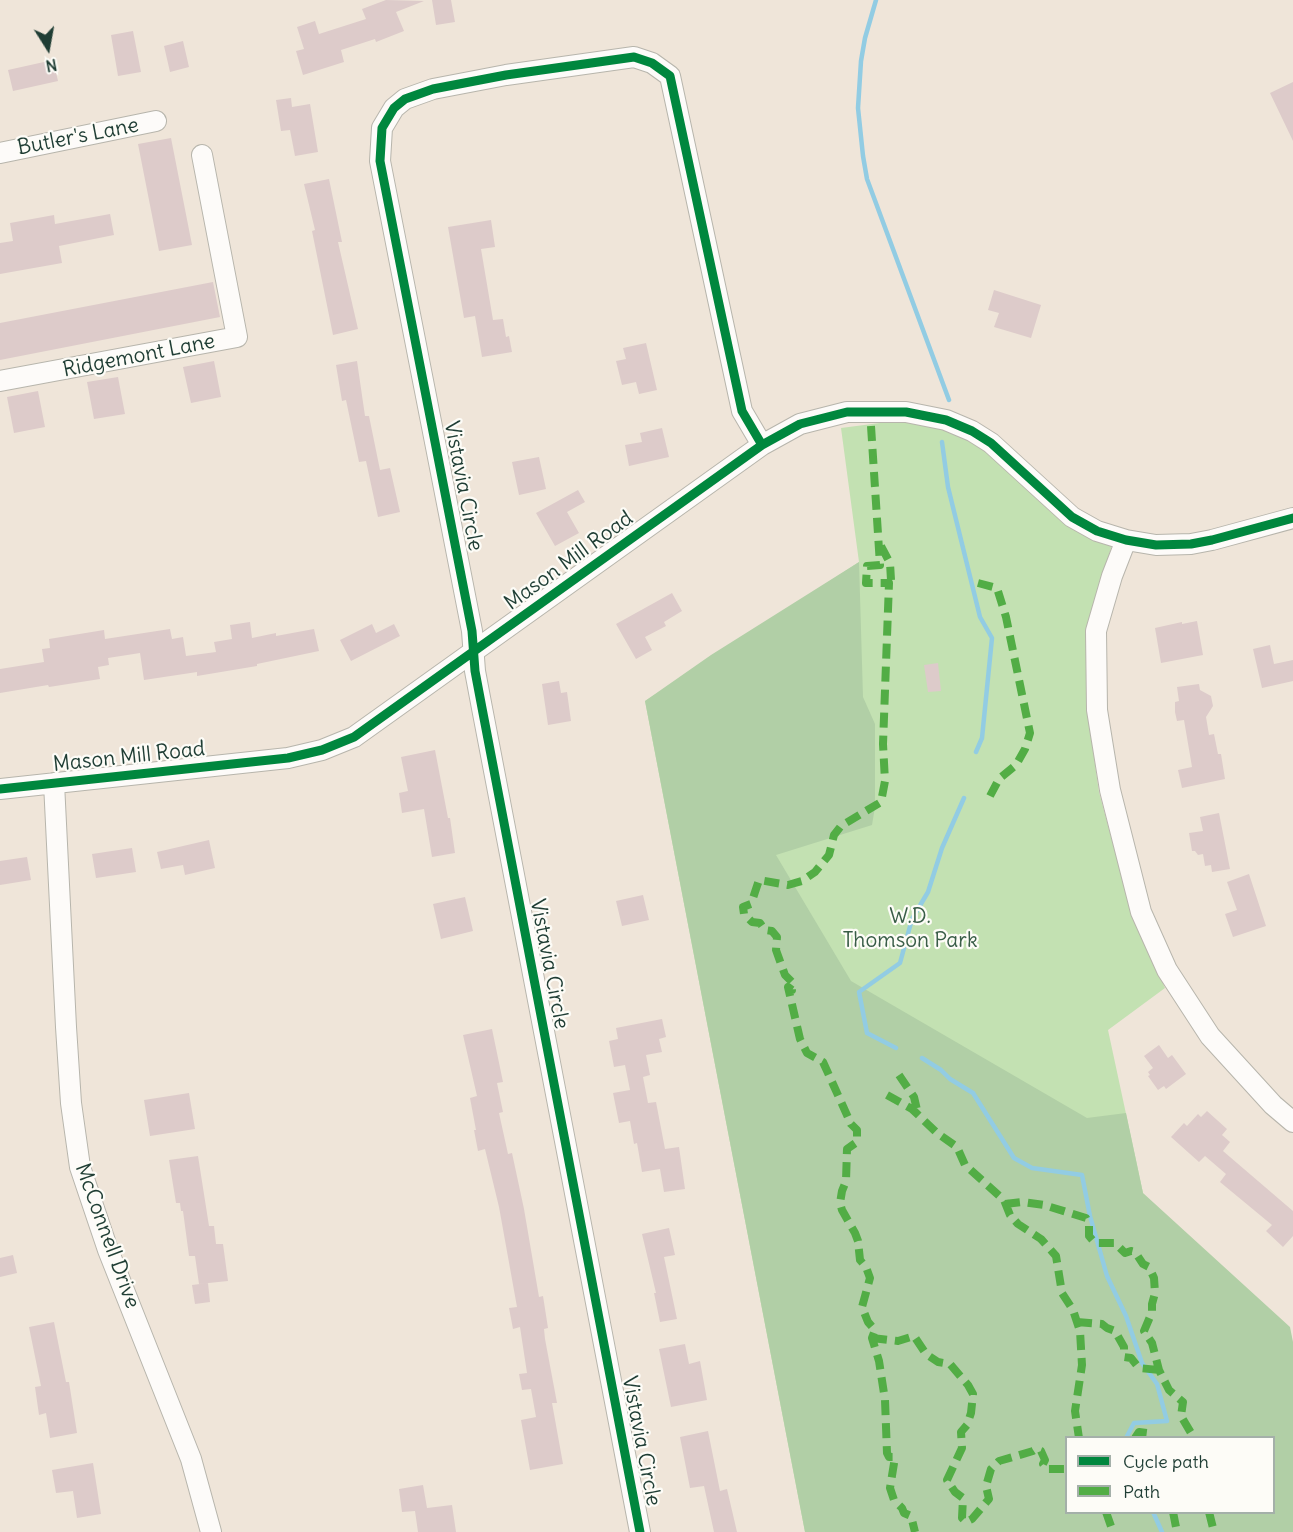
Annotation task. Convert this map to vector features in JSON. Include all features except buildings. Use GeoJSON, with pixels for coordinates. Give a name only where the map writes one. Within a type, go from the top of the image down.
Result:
{"type":"FeatureCollection","features":[{"type":"Feature","properties":{"kind":"street","name":"Vistavia Circle"},"geometry":{"type":"LineString","coordinates":[[640,1532],[495,779],[475,671],[472,631],[457,551],[380,161],[382,128],[394,108],[405,99],[433,89],[506,75],[634,57],[652,63],[670,76],[742,411],[762,445]]}},
{"type":"Feature","properties":{"kind":"street","name":"Butler's Lane"},"geometry":{"type":"LineString","coordinates":[[0,153],[156,122]]}},
{"type":"Feature","properties":{"kind":"street","name":"Ridgemont Lane"},"geometry":{"type":"LineString","coordinates":[[0,381],[237,337],[202,155]]}},
{"type":"Feature","properties":{"kind":"street","name":"Mason Mill Road"},"geometry":{"type":"LineString","coordinates":[[0,789],[288,758],[322,750],[354,737],[762,445],[800,424],[847,412],[906,412],[946,420],[972,431],[991,443],[1072,517],[1097,531],[1126,540],[1156,544],[1191,544],[1293,518]]}},
{"type":"Feature","properties":{"kind":"street"},"geometry":{"type":"LineString","coordinates":[[1126,540],[1112,576],[1096,630],[1096,710],[1110,790],[1141,912],[1167,970],[1210,1036],[1273,1105],[1293,1122]]}},
{"type":"Feature","properties":{"kind":"street","name":"McConnell Drive"},"geometry":{"type":"LineString","coordinates":[[54,783],[71,1103],[80,1167],[108,1250],[191,1459],[211,1532]]}},
{"type":"Feature","properties":{"kind":"green space","name":"W.D. Thomson Park"},"geometry":{"type":"Polygon","coordinates":[[[903,420],[949,429],[986,452],[1068,525],[1112,545],[1086,629],[1087,708],[1099,792],[1131,911],[1165,988],[1108,1030],[1143,1193],[1065,1436],[1065,1512],[805,1532],[645,701],[859,562],[841,428],[903,420]]]}},
{"type":"Feature","properties":{"kind":"green space","name":"W.D. Thomson Park"},"geometry":{"type":"Polygon","coordinates":[[[859,562],[863,697],[875,724],[875,807],[872,825],[776,855],[851,981],[1087,1118],[1126,1113],[1143,1193],[1290,1327],[1293,1342],[1293,1532],[805,1532],[645,701],[711,655],[859,562]]]}},
{"type":"Feature","properties":{"kind":"waterway"},"geometry":{"type":"LineString","coordinates":[[876,0],[861,61],[858,108],[867,179],[949,400]]}},
{"type":"Feature","properties":{"kind":"waterway"},"geometry":{"type":"LineString","coordinates":[[942,442],[948,487],[980,617],[992,638],[982,738],[976,752]]}},
{"type":"Feature","properties":{"kind":"waterway"},"geometry":{"type":"LineString","coordinates":[[896,1048],[867,1033],[859,992],[900,963],[912,919],[928,892],[942,848],[964,798]]}},
{"type":"Feature","properties":{"kind":"waterway"},"geometry":{"type":"LineString","coordinates":[[922,1058],[973,1093],[1014,1158],[1032,1168],[1082,1175],[1090,1216],[1107,1276],[1126,1316],[1142,1363],[1157,1384],[1167,1421],[1134,1423],[1127,1436]]}},
{"type":"Feature","properties":{"kind":"waterway"},"geometry":{"type":"LineString","coordinates":[[1154,1514],[1162,1532]]}},
{"type":"Feature","properties":{"kind":"marked path"},"geometry":{"type":"LineString","coordinates":[[871,426],[880,565],[867,566],[866,583],[889,583],[883,744],[885,781],[881,802],[841,826],[834,835],[829,855],[815,872],[802,881],[788,885],[759,880],[751,904],[743,907],[744,914],[752,922],[760,923],[765,930],[772,931],[777,937],[776,950],[785,975],[792,982],[792,990],[788,987],[800,1039],[807,1053],[823,1062],[851,1124],[857,1130],[857,1142],[847,1149],[846,1181],[840,1203],[855,1233],[860,1260],[866,1267],[870,1278],[862,1307],[868,1322],[875,1330],[872,1338],[879,1361],[885,1400],[887,1453],[889,1457],[895,1457],[890,1488],[894,1500],[904,1513],[911,1516],[915,1532]]}},
{"type":"Feature","properties":{"kind":"marked path"},"geometry":{"type":"LineString","coordinates":[[881,546],[890,563],[891,580]]}},
{"type":"Feature","properties":{"kind":"marked path"},"geometry":{"type":"LineString","coordinates":[[978,583],[997,588],[1006,617],[1030,733],[1025,749],[1016,765],[999,779],[990,796]]}},
{"type":"Feature","properties":{"kind":"marked path"},"geometry":{"type":"LineString","coordinates":[[899,1075],[914,1097],[918,1114]]}},
{"type":"Feature","properties":{"kind":"marked path"},"geometry":{"type":"LineString","coordinates":[[887,1095],[912,1109],[937,1133],[957,1147],[965,1165],[1004,1200],[1010,1215],[1018,1224],[1041,1239],[1056,1256],[1062,1293],[1073,1310],[1080,1331],[1082,1365],[1075,1411],[1079,1436]]}},
{"type":"Feature","properties":{"kind":"marked path"},"geometry":{"type":"LineString","coordinates":[[1005,1204],[1023,1202],[1044,1205],[1086,1218],[1089,1225],[1089,1236],[1095,1243],[1115,1243],[1125,1253],[1135,1252],[1143,1264],[1149,1267],[1154,1278],[1155,1293],[1152,1312],[1144,1331],[1152,1343],[1159,1370],[1169,1390],[1183,1402],[1181,1416],[1193,1436]]}},
{"type":"Feature","properties":{"kind":"marked path"},"geometry":{"type":"LineString","coordinates":[[1077,1322],[1102,1324],[1115,1331],[1124,1347],[1124,1357],[1131,1358],[1139,1368],[1159,1370]]}},
{"type":"Feature","properties":{"kind":"marked path"},"geometry":{"type":"LineString","coordinates":[[872,1338],[898,1341],[914,1336],[926,1354],[938,1362],[950,1364],[973,1394],[971,1413],[967,1425],[961,1432],[962,1448],[947,1480],[955,1492],[963,1498],[962,1518],[966,1522],[972,1519],[989,1499],[986,1486],[991,1469],[999,1461],[1036,1449],[1041,1451],[1045,1460],[1043,1464],[1047,1469],[1065,1469]]}},
{"type":"Feature","properties":{"kind":"marked path"},"geometry":{"type":"LineString","coordinates":[[1136,1436],[1139,1432],[1150,1436]]}},
{"type":"Feature","properties":{"kind":"marked path"},"geometry":{"type":"LineString","coordinates":[[1107,1514],[1113,1532]]}},
{"type":"Feature","properties":{"kind":"marked path"},"geometry":{"type":"LineString","coordinates":[[1173,1514],[1177,1532]]}},
{"type":"Feature","properties":{"kind":"marked path"},"geometry":{"type":"LineString","coordinates":[[1210,1514],[1214,1532]]}},
{"type":"Feature","properties":{"kind":"cycle path"},"geometry":{"type":"LineString","coordinates":[[640,1532],[475,671],[472,631],[380,161],[382,128],[394,108],[405,99],[433,89],[506,75],[634,57],[652,63],[670,76],[742,411],[762,445]]}},
{"type":"Feature","properties":{"kind":"cycle path"},"geometry":{"type":"LineString","coordinates":[[0,789],[288,758],[322,750],[354,737],[762,445],[800,424],[847,412],[906,412],[946,420],[972,431],[991,443],[1072,517],[1097,531],[1126,540],[1156,545],[1191,544],[1293,518]]}}]}
